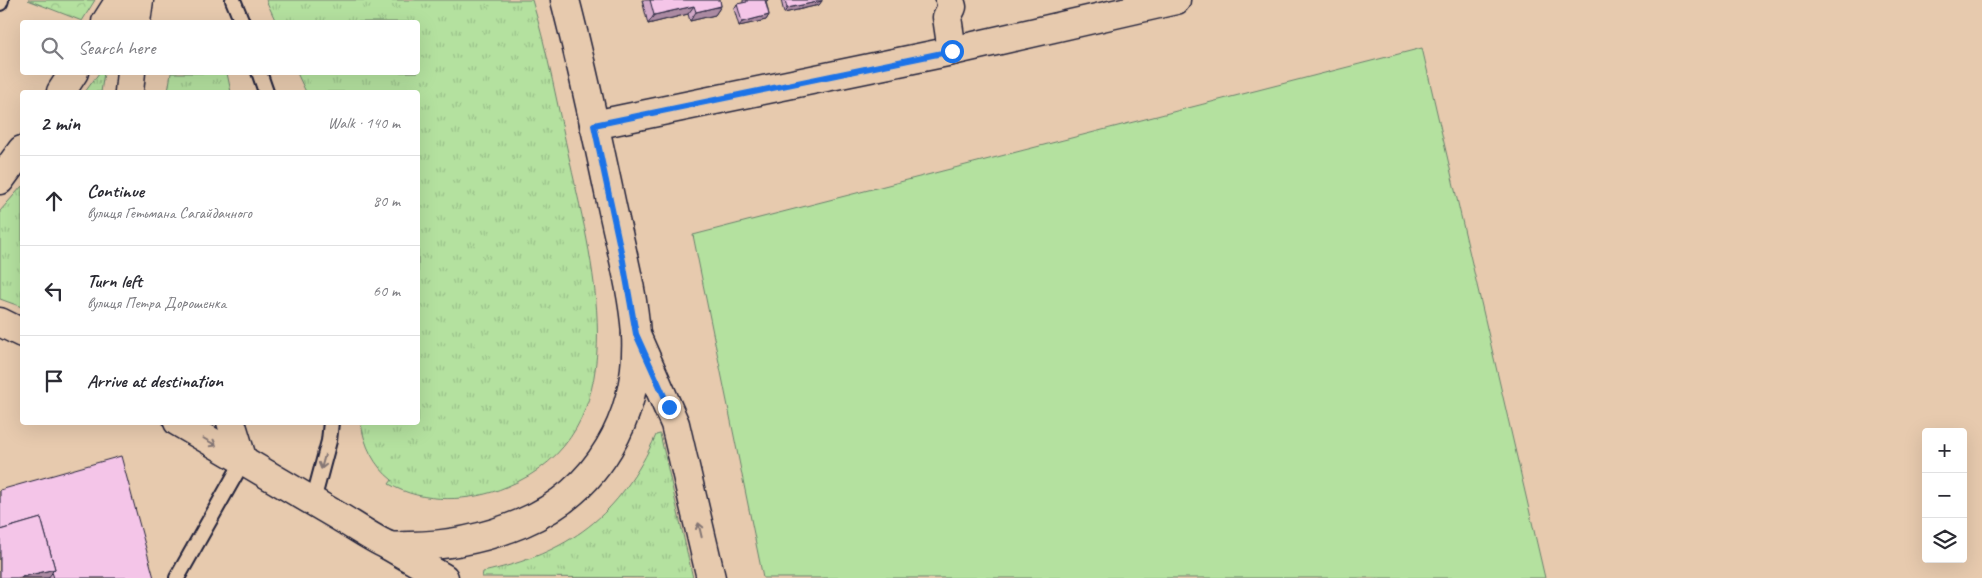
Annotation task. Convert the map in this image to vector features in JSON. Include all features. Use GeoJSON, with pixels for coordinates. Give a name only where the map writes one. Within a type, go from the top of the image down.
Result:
{"type":"FeatureCollection","features":[{"type":"Feature","properties":{"kind":"main road"},"geometry":{"type":"LineString","coordinates":[[107,20],[120,0]]}},
{"type":"Feature","properties":{"kind":"main road"},"geometry":{"type":"LineString","coordinates":[[136,20],[139,0]]}},
{"type":"Feature","properties":{"kind":"main road"},"geometry":{"type":"LineString","coordinates":[[389,546],[450,544],[484,536],[537,516],[555,506],[572,492],[599,464],[616,436],[626,411],[634,380],[636,334],[623,261],[594,125],[564,0]]}},
{"type":"Feature","properties":{"kind":"main road"},"geometry":{"type":"LineString","coordinates":[[950,0],[952,7],[947,17],[952,51]]}},
{"type":"Feature","properties":{"kind":"main road"},"geometry":{"type":"LineString","coordinates":[[594,125],[952,51],[1176,0]]}},
{"type":"Feature","properties":{"kind":"main road"},"geometry":{"type":"LineString","coordinates":[[62,90],[72,75]]}},
{"type":"Feature","properties":{"kind":"main road"},"geometry":{"type":"LineString","coordinates":[[130,90],[131,75]]}},
{"type":"Feature","properties":{"kind":"main road"},"geometry":{"type":"LineString","coordinates":[[0,180],[20,153]]}},
{"type":"Feature","properties":{"kind":"main road"},"geometry":{"type":"LineString","coordinates":[[0,322],[20,332]]}},
{"type":"Feature","properties":{"kind":"main road"},"geometry":{"type":"LineString","coordinates":[[636,334],[675,424],[711,578]]}},
{"type":"Feature","properties":{"kind":"main road"},"geometry":{"type":"LineString","coordinates":[[183,425],[444,578]]}},
{"type":"Feature","properties":{"kind":"main road"},"geometry":{"type":"LineString","coordinates":[[232,425],[243,460]]}},
{"type":"Feature","properties":{"kind":"lane"},"geometry":{"type":"LineString","coordinates":[[233,0],[241,20]]}},
{"type":"Feature","properties":{"kind":"lane"},"geometry":{"type":"LineString","coordinates":[[260,75],[265,90]]}},
{"type":"Feature","properties":{"kind":"lane"},"geometry":{"type":"LineString","coordinates":[[313,501],[329,441],[331,425]]}},
{"type":"Feature","properties":{"kind":"lane"},"geometry":{"type":"LineString","coordinates":[[177,578],[243,460]]}},
{"type":"Feature","properties":{"kind":"green space"},"geometry":{"type":"Polygon","coordinates":[[[28,0],[95,0],[83,20],[28,0]]]}},
{"type":"Feature","properties":{"kind":"green space"},"geometry":{"type":"Polygon","coordinates":[[[266,0],[532,0],[548,60],[589,251],[596,298],[597,345],[591,389],[576,429],[548,462],[506,487],[478,496],[447,499],[417,495],[402,490],[389,484],[392,480],[375,462],[367,447],[362,431],[361,425],[420,425],[420,90],[305,90],[298,75],[420,75],[420,20],[275,20],[266,0]]]}},
{"type":"Feature","properties":{"kind":"green space"},"geometry":{"type":"Polygon","coordinates":[[[1422,48],[1545,578],[763,578],[693,235],[1422,48]]]}},
{"type":"Feature","properties":{"kind":"green space"},"geometry":{"type":"Polygon","coordinates":[[[98,75],[104,75],[101,90],[86,90],[98,75]]]}},
{"type":"Feature","properties":{"kind":"green space"},"geometry":{"type":"Polygon","coordinates":[[[171,75],[227,75],[231,90],[168,90],[171,75]]]}},
{"type":"Feature","properties":{"kind":"green space"},"geometry":{"type":"Polygon","coordinates":[[[20,188],[20,306],[0,299],[0,211],[20,188]]]}},
{"type":"Feature","properties":{"kind":"green space"},"geometry":{"type":"Polygon","coordinates":[[[660,434],[693,578],[482,577],[483,572],[514,564],[541,554],[566,542],[588,527],[608,509],[626,488],[642,463],[656,435],[660,434]]]}},
{"type":"Feature","properties":{"kind":"building"},"geometry":{"type":"Polygon","coordinates":[[[650,0],[720,0],[721,6],[696,12],[694,6],[654,15],[650,0]]]}},
{"type":"Feature","properties":{"kind":"building"},"geometry":{"type":"Polygon","coordinates":[[[747,0],[765,0],[769,15],[742,22],[737,4],[747,2],[747,0]]]}},
{"type":"Feature","properties":{"kind":"building"},"geometry":{"type":"Polygon","coordinates":[[[785,0],[822,0],[822,1],[787,8],[785,0]]]}},
{"type":"Feature","properties":{"kind":"building"},"geometry":{"type":"Polygon","coordinates":[[[121,456],[154,578],[54,578],[52,572],[55,569],[41,518],[0,530],[0,490],[121,456]]]}},
{"type":"Feature","properties":{"kind":"building"},"geometry":{"type":"Polygon","coordinates":[[[41,518],[55,569],[17,578],[0,578],[0,530],[41,518]]]}},
{"type":"Feature","properties":{"kind":"route"},"geometry":{"type":"LineString","coordinates":[[669,407],[636,334],[623,261],[594,125],[952,51]]}}]}
